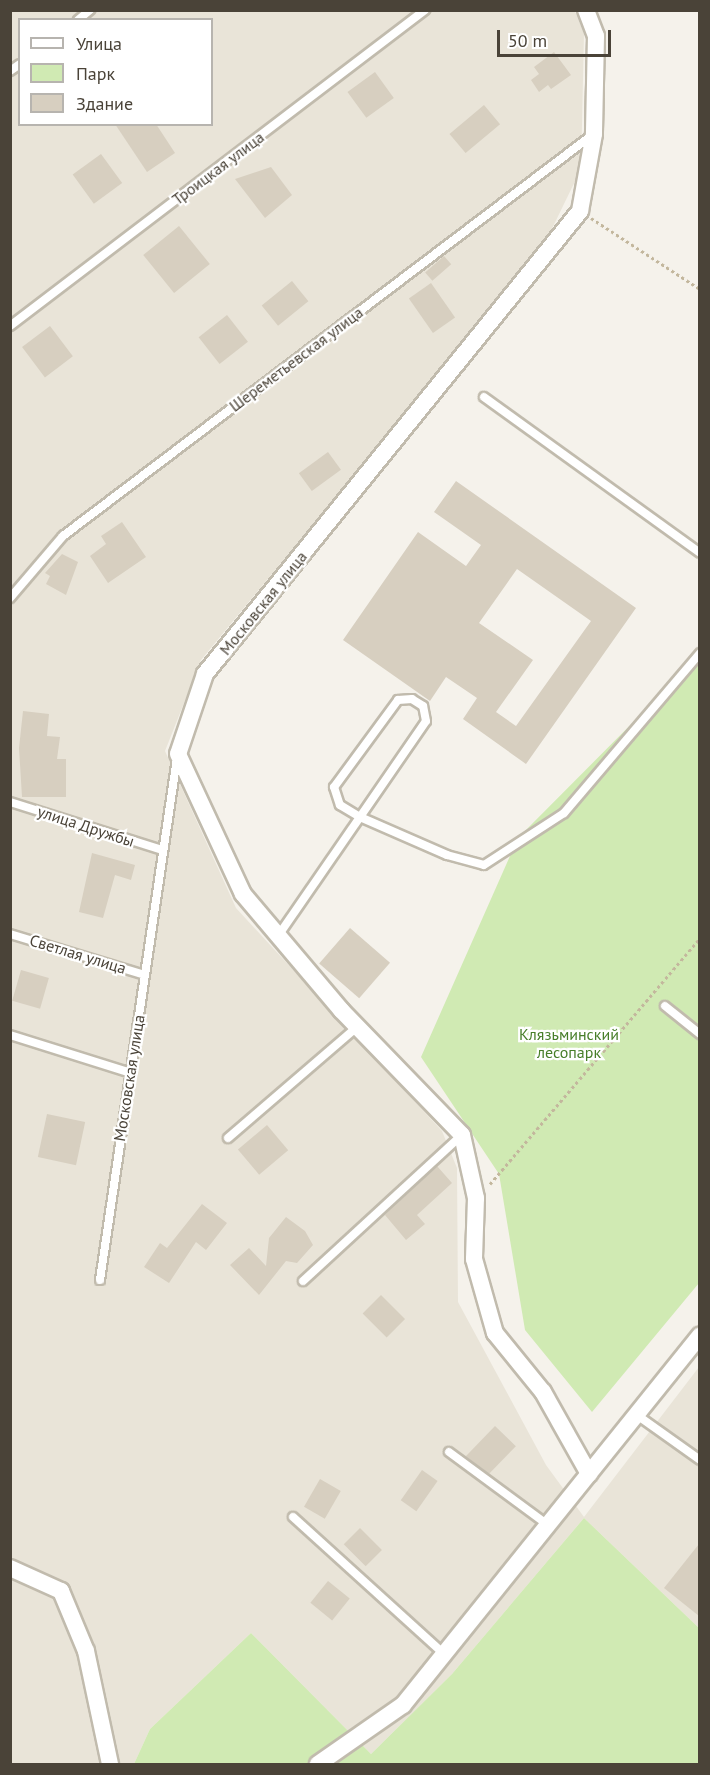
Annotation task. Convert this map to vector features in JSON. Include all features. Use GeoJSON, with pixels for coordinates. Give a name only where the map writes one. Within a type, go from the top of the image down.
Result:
{"type":"FeatureCollection","features":[{"type":"Feature","properties":{"kind":"street","name":"Московская улица"},"geometry":{"type":"LineString","coordinates":[[178,754],[205,674],[580,211],[594,134],[596,36],[586,10]]}},
{"type":"Feature","properties":{"kind":"street"},"geometry":{"type":"LineString","coordinates":[[178,754],[243,894],[357,1027],[462,1135],[476,1198],[474,1260],[495,1333],[543,1392],[590,1474]]}},
{"type":"Feature","properties":{"kind":"street"},"geometry":{"type":"LineString","coordinates":[[318,1764],[403,1705],[699,1335]]}},
{"type":"Feature","properties":{"kind":"street"},"geometry":{"type":"LineString","coordinates":[[10,1568],[61,1591],[86,1651],[110,1764]]}},
{"type":"Feature","properties":{"kind":"lane","name":"Троицкая улица"},"geometry":{"type":"LineString","coordinates":[[10,326],[425,10]]}},
{"type":"Feature","properties":{"kind":"lane","name":"Шереметьевская улица"},"geometry":{"type":"LineString","coordinates":[[10,598],[63,536],[594,134]]}},
{"type":"Feature","properties":{"kind":"lane"},"geometry":{"type":"LineString","coordinates":[[484,397],[699,553]]}},
{"type":"Feature","properties":{"kind":"lane"},"geometry":{"type":"LineString","coordinates":[[279,936],[360,817],[426,721],[423,706],[412,699],[398,700],[334,787],[340,805],[360,817],[447,855],[484,865],[564,813],[699,653]]}},
{"type":"Feature","properties":{"kind":"lane","name":"Московская улица"},"geometry":{"type":"LineString","coordinates":[[100,1280],[128,1072],[178,754]]}},
{"type":"Feature","properties":{"kind":"lane","name":"улица Дружбы"},"geometry":{"type":"LineString","coordinates":[[10,802],[162,850]]}},
{"type":"Feature","properties":{"kind":"lane","name":"Светлая улица"},"geometry":{"type":"LineString","coordinates":[[10,934],[145,975]]}},
{"type":"Feature","properties":{"kind":"lane"},"geometry":{"type":"LineString","coordinates":[[665,1006],[699,1034]]}},
{"type":"Feature","properties":{"kind":"lane"},"geometry":{"type":"LineString","coordinates":[[228,1138],[357,1027]]}},
{"type":"Feature","properties":{"kind":"lane"},"geometry":{"type":"LineString","coordinates":[[10,1035],[128,1072]]}},
{"type":"Feature","properties":{"kind":"lane"},"geometry":{"type":"LineString","coordinates":[[303,1281],[462,1135]]}},
{"type":"Feature","properties":{"kind":"lane"},"geometry":{"type":"LineString","coordinates":[[637,1415],[699,1460]]}},
{"type":"Feature","properties":{"kind":"lane"},"geometry":{"type":"LineString","coordinates":[[448,1452],[548,1525]]}},
{"type":"Feature","properties":{"kind":"lane"},"geometry":{"type":"LineString","coordinates":[[293,1517],[444,1654]]}},
{"type":"Feature","properties":{"kind":"path"},"geometry":{"type":"LineString","coordinates":[[580,211],[699,289]]}},
{"type":"Feature","properties":{"kind":"path"},"geometry":{"type":"LineString","coordinates":[[476,1198],[699,938]]}},
{"type":"Feature","properties":{"kind":"shaded area"},"geometry":{"type":"Polygon","coordinates":[[[11,11],[575,11],[584,34],[581,169],[545,243],[201,660],[165,751],[236,908],[442,1131],[457,1168],[458,1302],[546,1465],[584,1517],[699,1367],[699,1628],[584,1518],[452,1674],[371,1754],[251,1633],[150,1729],[134,1764],[11,1764],[11,11]]]}},
{"type":"Feature","properties":{"kind":"green space","name":"Клязьминский лесопарк"},"geometry":{"type":"Polygon","coordinates":[[[699,656],[699,1283],[592,1412],[525,1330],[499,1174],[421,1057],[518,838],[699,656]]]}},
{"type":"Feature","properties":{"kind":"green space"},"geometry":{"type":"Polygon","coordinates":[[[584,1518],[699,1628],[699,1764],[134,1764],[150,1729],[251,1633],[371,1754],[452,1674],[584,1518]]]}},
{"type":"Feature","properties":{"kind":"building"},"geometry":{"type":"Polygon","coordinates":[[[554,52],[571,75],[551,89],[548,85],[539,92],[531,80],[539,74],[534,67],[554,52]]]}},
{"type":"Feature","properties":{"kind":"building"},"geometry":{"type":"Polygon","coordinates":[[[375,72],[394,98],[366,118],[347,92],[375,72]]]}},
{"type":"Feature","properties":{"kind":"building"},"geometry":{"type":"Polygon","coordinates":[[[484,105],[500,124],[466,153],[450,134],[484,105]]]}},
{"type":"Feature","properties":{"kind":"building"},"geometry":{"type":"Polygon","coordinates":[[[116,126],[157,126],[175,153],[147,172],[116,126]]]}},
{"type":"Feature","properties":{"kind":"building"},"geometry":{"type":"Polygon","coordinates":[[[101,154],[122,183],[94,204],[73,175],[101,154]]]}},
{"type":"Feature","properties":{"kind":"building"},"geometry":{"type":"Polygon","coordinates":[[[271,167],[292,195],[265,218],[235,179],[271,167]]]}},
{"type":"Feature","properties":{"kind":"building"},"geometry":{"type":"Polygon","coordinates":[[[179,226],[210,264],[174,293],[143,255],[179,226]]]}},
{"type":"Feature","properties":{"kind":"building"},"geometry":{"type":"Polygon","coordinates":[[[444,256],[451,264],[432,281],[425,272],[444,256]]]}},
{"type":"Feature","properties":{"kind":"building"},"geometry":{"type":"Polygon","coordinates":[[[292,281],[308,301],[278,326],[262,306],[292,281]]]}},
{"type":"Feature","properties":{"kind":"building"},"geometry":{"type":"Polygon","coordinates":[[[431,283],[455,317],[433,333],[409,298],[431,283]]]}},
{"type":"Feature","properties":{"kind":"building"},"geometry":{"type":"Polygon","coordinates":[[[227,315],[248,342],[220,364],[199,337],[227,315]]]}},
{"type":"Feature","properties":{"kind":"building"},"geometry":{"type":"Polygon","coordinates":[[[50,326],[73,356],[45,377],[22,347],[50,326]]]}},
{"type":"Feature","properties":{"kind":"building"},"geometry":{"type":"Polygon","coordinates":[[[328,452],[341,470],[312,491],[299,473],[328,452]]]}},
{"type":"Feature","properties":{"kind":"building"},"geometry":{"type":"Polygon","coordinates":[[[456,481],[636,608],[526,764],[463,719],[477,698],[446,677],[430,701],[343,640],[418,532],[466,566],[481,545],[434,512],[456,481]],[[517,569],[479,623],[533,660],[496,712],[516,726],[591,621],[517,569]]]}},
{"type":"Feature","properties":{"kind":"building"},"geometry":{"type":"Polygon","coordinates":[[[122,522],[146,557],[108,583],[90,556],[106,544],[101,536],[122,522]]]}},
{"type":"Feature","properties":{"kind":"building"},"geometry":{"type":"Polygon","coordinates":[[[62,554],[78,562],[66,595],[46,584],[50,576],[45,573],[62,554]]]}},
{"type":"Feature","properties":{"kind":"building"},"geometry":{"type":"Polygon","coordinates":[[[23,711],[49,714],[47,736],[60,737],[57,759],[66,759],[66,797],[22,797],[19,748],[23,711]]]}},
{"type":"Feature","properties":{"kind":"building"},"geometry":{"type":"Polygon","coordinates":[[[92,853],[135,865],[131,880],[115,875],[103,918],[79,912],[92,853]]]}},
{"type":"Feature","properties":{"kind":"building"},"geometry":{"type":"Polygon","coordinates":[[[350,928],[390,963],[359,998],[319,963],[350,928]]]}},
{"type":"Feature","properties":{"kind":"building"},"geometry":{"type":"Polygon","coordinates":[[[21,970],[49,978],[40,1009],[12,1001],[21,970]]]}},
{"type":"Feature","properties":{"kind":"building"},"geometry":{"type":"Polygon","coordinates":[[[47,1114],[85,1122],[76,1165],[38,1157],[47,1114]]]}},
{"type":"Feature","properties":{"kind":"building"},"geometry":{"type":"Polygon","coordinates":[[[267,1125],[288,1150],[259,1175],[238,1149],[267,1125]]]}},
{"type":"Feature","properties":{"kind":"building"},"geometry":{"type":"Polygon","coordinates":[[[437,1166],[452,1183],[417,1215],[425,1224],[406,1240],[385,1215],[437,1166]]]}},
{"type":"Feature","properties":{"kind":"building"},"geometry":{"type":"Polygon","coordinates":[[[202,1204],[227,1223],[206,1250],[196,1242],[169,1283],[144,1267],[160,1243],[167,1248],[202,1204]]]}},
{"type":"Feature","properties":{"kind":"building"},"geometry":{"type":"Polygon","coordinates":[[[286,1217],[305,1231],[313,1245],[297,1263],[286,1261],[259,1295],[230,1265],[249,1248],[266,1266],[269,1238],[286,1217]]]}},
{"type":"Feature","properties":{"kind":"building"},"geometry":{"type":"Polygon","coordinates":[[[381,1295],[405,1319],[387,1337],[363,1313],[381,1295]]]}},
{"type":"Feature","properties":{"kind":"building"},"geometry":{"type":"Polygon","coordinates":[[[495,1426],[516,1446],[487,1476],[466,1456],[495,1426]]]}},
{"type":"Feature","properties":{"kind":"building"},"geometry":{"type":"Polygon","coordinates":[[[422,1470],[438,1481],[416,1511],[401,1500],[422,1470]]]}},
{"type":"Feature","properties":{"kind":"building"},"geometry":{"type":"Polygon","coordinates":[[[320,1479],[341,1491],[325,1519],[304,1507],[320,1479]]]}},
{"type":"Feature","properties":{"kind":"building"},"geometry":{"type":"Polygon","coordinates":[[[360,1528],[382,1550],[366,1566],[344,1544],[360,1528]]]}},
{"type":"Feature","properties":{"kind":"building"},"geometry":{"type":"Polygon","coordinates":[[[699,1544],[699,1616],[664,1588],[699,1544]]]}},
{"type":"Feature","properties":{"kind":"building"},"geometry":{"type":"Polygon","coordinates":[[[328,1581],[350,1599],[332,1620],[310,1603],[328,1581]]]}}]}
